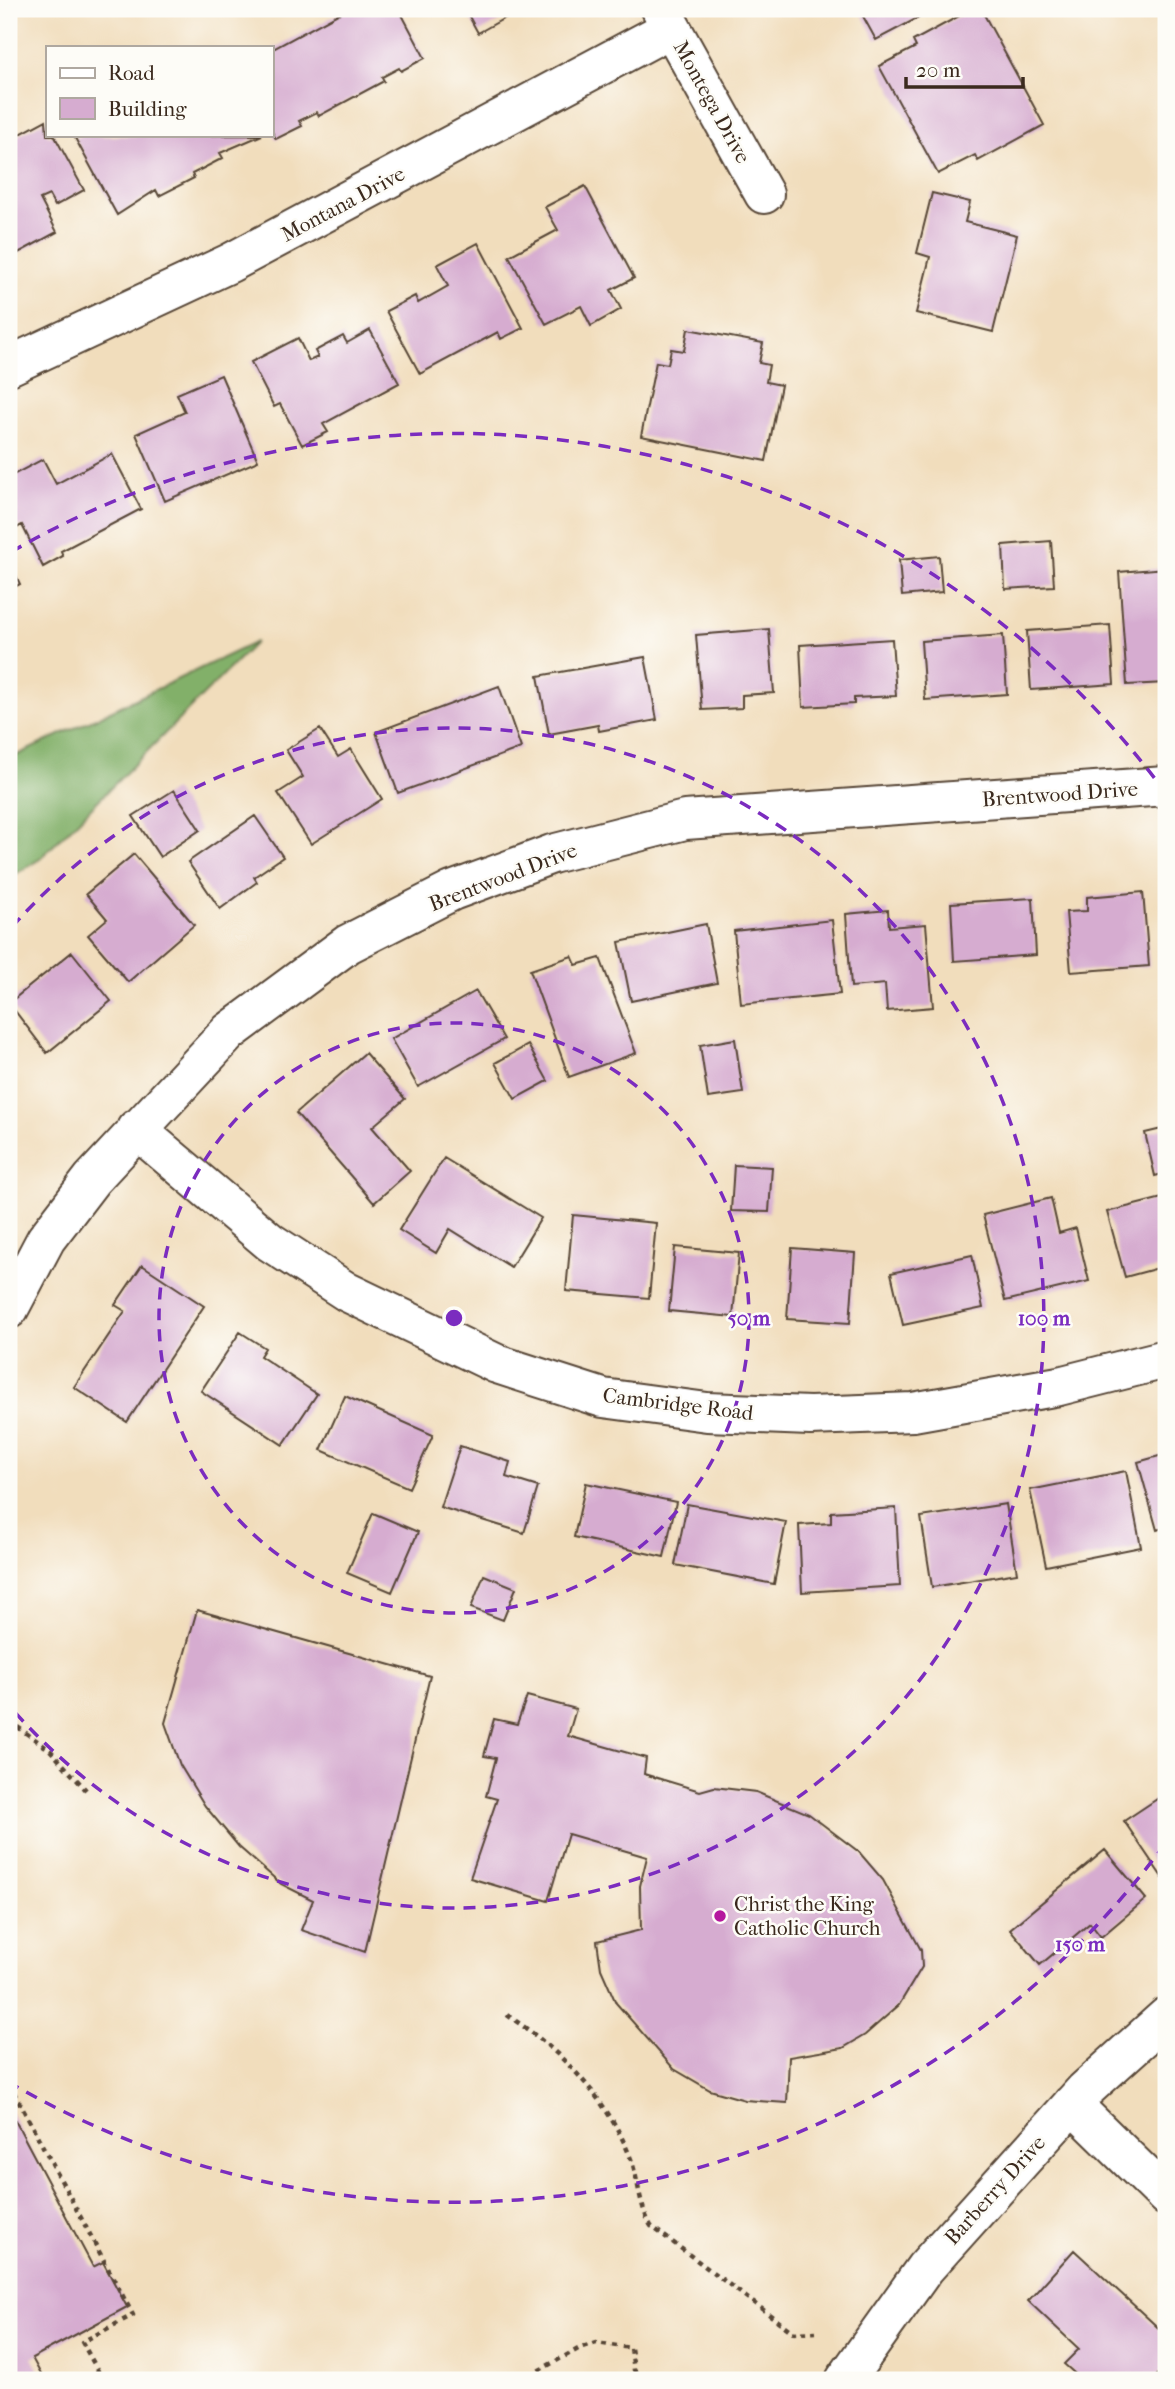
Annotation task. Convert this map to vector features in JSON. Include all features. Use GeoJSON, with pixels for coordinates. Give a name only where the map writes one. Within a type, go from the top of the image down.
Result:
{"type":"FeatureCollection","features":[{"type":"Feature","properties":{"kind":"street","name":"Montega Drive"},"geometry":{"type":"LineString","coordinates":[[666,19],[764,194]]}},
{"type":"Feature","properties":{"kind":"street","name":"Montana Drive"},"geometry":{"type":"LineString","coordinates":[[9,366],[242,257],[666,19]]}},
{"type":"Feature","properties":{"kind":"street","name":"Brentwood Drive"},"geometry":{"type":"LineString","coordinates":[[9,1309],[46,1239],[136,1129],[229,1032],[348,944],[452,891],[552,854],[685,820],[1166,786]]}},
{"type":"Feature","properties":{"kind":"street","name":"Cambridge Road"},"geometry":{"type":"LineString","coordinates":[[136,1129],[270,1242],[347,1292],[497,1364],[603,1398],[707,1412],[810,1416],[913,1412],[1059,1386],[1166,1359]]}},
{"type":"Feature","properties":{"kind":"street","name":"Barberry Drive"},"geometry":{"type":"LineString","coordinates":[[845,2380],[925,2268],[1072,2104],[1166,2017]]}},
{"type":"Feature","properties":{"kind":"street"},"geometry":{"type":"LineString","coordinates":[[1072,2104],[1166,2196]]}},
{"type":"Feature","properties":{"kind":"path"},"geometry":{"type":"LineString","coordinates":[[9,1721],[50,1750],[86,1790]]}},
{"type":"Feature","properties":{"kind":"path"},"geometry":{"type":"LineString","coordinates":[[507,2015],[554,2049],[600,2102],[619,2132],[631,2161],[642,2210],[651,2225],[794,2333],[816,2332]]}},
{"type":"Feature","properties":{"kind":"path"},"geometry":{"type":"LineString","coordinates":[[9,2083],[134,2315],[82,2342],[103,2380]]}},
{"type":"Feature","properties":{"kind":"path"},"geometry":{"type":"LineString","coordinates":[[521,2380],[582,2347],[596,2343],[631,2348],[634,2370],[642,2380]]}},
{"type":"Feature","properties":{"kind":"green space"},"geometry":{"type":"Polygon","coordinates":[[[256,642],[40,859],[9,878],[9,759],[256,642]]]}},
{"type":"Feature","properties":{"kind":"building"},"geometry":{"type":"Polygon","coordinates":[[[347,9],[399,9],[425,58],[401,71],[399,68],[382,77],[384,81],[319,116],[317,112],[299,121],[302,126],[276,139],[273,134],[273,49],[347,9]]]}},
{"type":"Feature","properties":{"kind":"building"},"geometry":{"type":"Polygon","coordinates":[[[465,9],[521,9],[478,33],[465,9]]]}},
{"type":"Feature","properties":{"kind":"building"},"geometry":{"type":"Polygon","coordinates":[[[859,9],[935,9],[876,40],[859,9]]]}},
{"type":"Feature","properties":{"kind":"building"},"geometry":{"type":"Polygon","coordinates":[[[972,9],[981,9],[1044,125],[978,161],[975,155],[938,174],[879,66],[916,47],[913,41],[972,9]]]}},
{"type":"Feature","properties":{"kind":"building"},"geometry":{"type":"Polygon","coordinates":[[[46,120],[46,136],[55,136],[84,190],[55,206],[49,195],[40,199],[57,232],[9,258],[9,140],[46,120]]]}},
{"type":"Feature","properties":{"kind":"building"},"geometry":{"type":"Polygon","coordinates":[[[260,136],[220,153],[223,158],[192,174],[194,178],[159,196],[156,190],[117,215],[75,138],[260,136]]]}},
{"type":"Feature","properties":{"kind":"building"},"geometry":{"type":"Polygon","coordinates":[[[585,186],[634,278],[611,290],[621,309],[591,326],[581,306],[546,324],[509,256],[558,230],[545,207],[585,186]]]}},
{"type":"Feature","properties":{"kind":"building"},"geometry":{"type":"Polygon","coordinates":[[[932,193],[970,202],[965,222],[1017,235],[993,332],[916,313],[930,257],[917,253],[932,193]]]}},
{"type":"Feature","properties":{"kind":"building"},"geometry":{"type":"Polygon","coordinates":[[[478,243],[523,328],[501,339],[498,332],[420,374],[386,311],[415,296],[418,303],[448,286],[437,265],[478,243]]]}},
{"type":"Feature","properties":{"kind":"building"},"geometry":{"type":"Polygon","coordinates":[[[688,329],[763,343],[759,363],[769,365],[766,382],[781,385],[766,461],[641,436],[656,362],[668,364],[671,349],[684,351],[688,329]]]}},
{"type":"Feature","properties":{"kind":"building"},"geometry":{"type":"Polygon","coordinates":[[[370,330],[399,383],[323,424],[328,432],[302,445],[280,404],[274,407],[251,362],[298,338],[309,361],[318,357],[315,351],[343,336],[347,343],[370,330]]]}},
{"type":"Feature","properties":{"kind":"building"},"geometry":{"type":"Polygon","coordinates":[[[221,375],[258,461],[165,501],[136,434],[185,412],[177,394],[221,375]]]}},
{"type":"Feature","properties":{"kind":"building"},"geometry":{"type":"Polygon","coordinates":[[[112,454],[141,509],[61,551],[63,556],[43,567],[22,525],[15,529],[9,517],[9,477],[43,459],[56,484],[112,454]]]}},
{"type":"Feature","properties":{"kind":"building"},"geometry":{"type":"Polygon","coordinates":[[[1051,541],[1054,586],[1005,589],[1003,545],[1051,541]]]}},
{"type":"Feature","properties":{"kind":"building"},"geometry":{"type":"Polygon","coordinates":[[[939,556],[942,592],[902,596],[899,560],[939,556]]]}},
{"type":"Feature","properties":{"kind":"building"},"geometry":{"type":"Polygon","coordinates":[[[9,561],[20,584],[9,590],[9,561]]]}},
{"type":"Feature","properties":{"kind":"building"},"geometry":{"type":"Polygon","coordinates":[[[1166,568],[1166,683],[1127,685],[1119,572],[1166,568]]]}},
{"type":"Feature","properties":{"kind":"building"},"geometry":{"type":"Polygon","coordinates":[[[1110,625],[1114,684],[1031,690],[1027,631],[1110,625]]]}},
{"type":"Feature","properties":{"kind":"building"},"geometry":{"type":"Polygon","coordinates":[[[769,629],[774,693],[742,695],[742,708],[702,710],[696,635],[769,629]]]}},
{"type":"Feature","properties":{"kind":"building"},"geometry":{"type":"Polygon","coordinates":[[[1003,635],[1007,694],[925,700],[921,641],[1003,635]]]}},
{"type":"Feature","properties":{"kind":"building"},"geometry":{"type":"Polygon","coordinates":[[[892,639],[896,696],[854,698],[854,704],[803,707],[800,645],[892,639]]]}},
{"type":"Feature","properties":{"kind":"building"},"geometry":{"type":"Polygon","coordinates":[[[645,657],[657,720],[599,731],[598,725],[549,734],[538,676],[645,657]]]}},
{"type":"Feature","properties":{"kind":"building"},"geometry":{"type":"Polygon","coordinates":[[[499,686],[521,748],[398,793],[376,732],[499,686]]]}},
{"type":"Feature","properties":{"kind":"building"},"geometry":{"type":"Polygon","coordinates":[[[320,729],[338,757],[351,749],[382,799],[311,844],[278,793],[303,777],[286,750],[320,729]]]}},
{"type":"Feature","properties":{"kind":"building"},"geometry":{"type":"Polygon","coordinates":[[[174,790],[200,830],[160,857],[133,816],[174,790]]]}},
{"type":"Feature","properties":{"kind":"building"},"geometry":{"type":"Polygon","coordinates":[[[255,816],[283,857],[254,877],[257,882],[220,909],[188,862],[255,816]]]}},
{"type":"Feature","properties":{"kind":"building"},"geometry":{"type":"Polygon","coordinates":[[[134,854],[194,925],[128,982],[88,935],[107,919],[86,894],[134,854]]]}},
{"type":"Feature","properties":{"kind":"building"},"geometry":{"type":"Polygon","coordinates":[[[1166,891],[1166,947],[1164,947],[1161,892],[1166,891]]]}},
{"type":"Feature","properties":{"kind":"building"},"geometry":{"type":"Polygon","coordinates":[[[1143,892],[1149,966],[1071,972],[1066,912],[1087,911],[1087,897],[1143,892]]]}},
{"type":"Feature","properties":{"kind":"building"},"geometry":{"type":"Polygon","coordinates":[[[1033,898],[1036,955],[954,961],[951,903],[1033,898]]]}},
{"type":"Feature","properties":{"kind":"building"},"geometry":{"type":"Polygon","coordinates":[[[888,910],[889,927],[926,924],[933,1007],[887,1011],[885,984],[851,987],[846,914],[888,910]]]}},
{"type":"Feature","properties":{"kind":"building"},"geometry":{"type":"Polygon","coordinates":[[[832,920],[840,994],[741,1004],[734,931],[832,920]]]}},
{"type":"Feature","properties":{"kind":"building"},"geometry":{"type":"Polygon","coordinates":[[[706,924],[717,983],[631,1001],[619,942],[706,924]]]}},
{"type":"Feature","properties":{"kind":"building"},"geometry":{"type":"Polygon","coordinates":[[[72,952],[111,1001],[47,1053],[9,1003],[72,952]]]}},
{"type":"Feature","properties":{"kind":"building"},"geometry":{"type":"Polygon","coordinates":[[[572,956],[576,965],[600,958],[636,1053],[569,1077],[530,970],[572,956]]]}},
{"type":"Feature","properties":{"kind":"building"},"geometry":{"type":"Polygon","coordinates":[[[476,991],[504,1039],[418,1087],[391,1039],[476,991]]]}},
{"type":"Feature","properties":{"kind":"building"},"geometry":{"type":"Polygon","coordinates":[[[735,1039],[743,1093],[708,1098],[700,1045],[735,1039]]]}},
{"type":"Feature","properties":{"kind":"building"},"geometry":{"type":"Polygon","coordinates":[[[528,1045],[548,1081],[515,1099],[495,1063],[528,1045]]]}},
{"type":"Feature","properties":{"kind":"building"},"geometry":{"type":"Polygon","coordinates":[[[365,1053],[405,1099],[372,1127],[410,1171],[374,1203],[296,1113],[365,1053]]]}},
{"type":"Feature","properties":{"kind":"building"},"geometry":{"type":"Polygon","coordinates":[[[1166,1128],[1166,1173],[1155,1176],[1145,1133],[1166,1128]]]}},
{"type":"Feature","properties":{"kind":"building"},"geometry":{"type":"Polygon","coordinates":[[[444,1158],[541,1218],[511,1267],[450,1229],[436,1253],[399,1230],[444,1158]]]}},
{"type":"Feature","properties":{"kind":"building"},"geometry":{"type":"Polygon","coordinates":[[[734,1165],[772,1167],[769,1212],[731,1211],[734,1165]]]}},
{"type":"Feature","properties":{"kind":"building"},"geometry":{"type":"Polygon","coordinates":[[[1166,1197],[1166,1266],[1125,1277],[1107,1212],[1166,1197]]]}},
{"type":"Feature","properties":{"kind":"building"},"geometry":{"type":"Polygon","coordinates":[[[1051,1198],[1059,1233],[1076,1228],[1089,1281],[1005,1301],[983,1215],[1051,1198]]]}},
{"type":"Feature","properties":{"kind":"building"},"geometry":{"type":"Polygon","coordinates":[[[573,1215],[656,1223],[649,1298],[566,1291],[573,1215]]]}},
{"type":"Feature","properties":{"kind":"building"},"geometry":{"type":"Polygon","coordinates":[[[675,1247],[739,1253],[733,1317],[669,1311],[675,1247]]]}},
{"type":"Feature","properties":{"kind":"building"},"geometry":{"type":"Polygon","coordinates":[[[792,1248],[855,1253],[850,1323],[787,1319],[792,1248]]]}},
{"type":"Feature","properties":{"kind":"building"},"geometry":{"type":"Polygon","coordinates":[[[972,1255],[983,1308],[903,1325],[891,1273],[972,1255]]]}},
{"type":"Feature","properties":{"kind":"building"},"geometry":{"type":"Polygon","coordinates":[[[142,1265],[204,1306],[127,1422],[74,1387],[125,1311],[115,1305],[142,1265]]]}},
{"type":"Feature","properties":{"kind":"building"},"geometry":{"type":"Polygon","coordinates":[[[240,1332],[265,1348],[260,1356],[317,1394],[283,1445],[201,1391],[240,1332]]]}},
{"type":"Feature","properties":{"kind":"building"},"geometry":{"type":"Polygon","coordinates":[[[345,1396],[433,1435],[409,1488],[321,1450],[345,1396]]]}},
{"type":"Feature","properties":{"kind":"building"},"geometry":{"type":"Polygon","coordinates":[[[460,1446],[510,1462],[506,1477],[538,1487],[524,1533],[440,1507],[460,1446]]]}},
{"type":"Feature","properties":{"kind":"building"},"geometry":{"type":"Polygon","coordinates":[[[1166,1454],[1166,1527],[1157,1530],[1138,1462],[1166,1454]]]}},
{"type":"Feature","properties":{"kind":"building"},"geometry":{"type":"Polygon","coordinates":[[[1126,1471],[1141,1547],[1046,1566],[1030,1490],[1126,1471]]]}},
{"type":"Feature","properties":{"kind":"building"},"geometry":{"type":"Polygon","coordinates":[[[586,1483],[676,1502],[664,1557],[574,1537],[586,1483]]]}},
{"type":"Feature","properties":{"kind":"building"},"geometry":{"type":"Polygon","coordinates":[[[687,1504],[786,1522],[774,1584],[675,1565],[687,1504]]]}},
{"type":"Feature","properties":{"kind":"building"},"geometry":{"type":"Polygon","coordinates":[[[1006,1504],[1017,1573],[932,1587],[921,1517],[1006,1504]]]}},
{"type":"Feature","properties":{"kind":"building"},"geometry":{"type":"Polygon","coordinates":[[[896,1508],[900,1586],[802,1592],[799,1525],[831,1523],[831,1512],[896,1508]]]}},
{"type":"Feature","properties":{"kind":"building"},"geometry":{"type":"Polygon","coordinates":[[[373,1513],[418,1532],[392,1592],[347,1573],[373,1513]]]}},
{"type":"Feature","properties":{"kind":"building"},"geometry":{"type":"Polygon","coordinates":[[[484,1575],[516,1588],[503,1620],[471,1608],[484,1575]]]}},
{"type":"Feature","properties":{"kind":"building"},"geometry":{"type":"Polygon","coordinates":[[[197,1610],[430,1676],[365,1952],[301,1930],[313,1900],[281,1884],[239,1847],[205,1806],[180,1765],[165,1723],[197,1610]]]}},
{"type":"Feature","properties":{"kind":"building"},"geometry":{"type":"Polygon","coordinates":[[[527,1696],[576,1709],[568,1736],[646,1758],[644,1774],[700,1791],[714,1787],[756,1792],[809,1814],[859,1852],[883,1880],[921,1950],[922,1967],[899,2005],[865,2035],[843,2048],[789,2057],[787,2103],[745,2100],[710,2090],[674,2069],[616,2003],[601,1969],[597,1941],[641,1930],[640,1886],[647,1857],[568,1834],[548,1901],[470,1878],[497,1799],[486,1796],[496,1758],[484,1756],[494,1719],[517,1724],[527,1696]]]}},
{"type":"Feature","properties":{"kind":"building"},"geometry":{"type":"Polygon","coordinates":[[[1166,1793],[1166,1883],[1124,1821],[1166,1793]]]}},
{"type":"Feature","properties":{"kind":"building"},"geometry":{"type":"Polygon","coordinates":[[[1105,1850],[1146,1899],[1101,1937],[1090,1923],[1040,1965],[1010,1929],[1105,1850]]]}},
{"type":"Feature","properties":{"kind":"building"},"geometry":{"type":"Polygon","coordinates":[[[9,2109],[93,2267],[103,2262],[127,2307],[32,2358],[44,2380],[9,2380],[9,2109]]]}},
{"type":"Feature","properties":{"kind":"building"},"geometry":{"type":"Polygon","coordinates":[[[1074,2250],[1166,2335],[1166,2366],[1153,2380],[1082,2380],[1064,2364],[1079,2349],[1028,2301],[1074,2250]]]}},
{"type":"Feature","properties":{"kind":"place","name":"Christ the King Catholic Church"},"geometry":{"type":"Point","coordinates":[720,1916]}}]}
